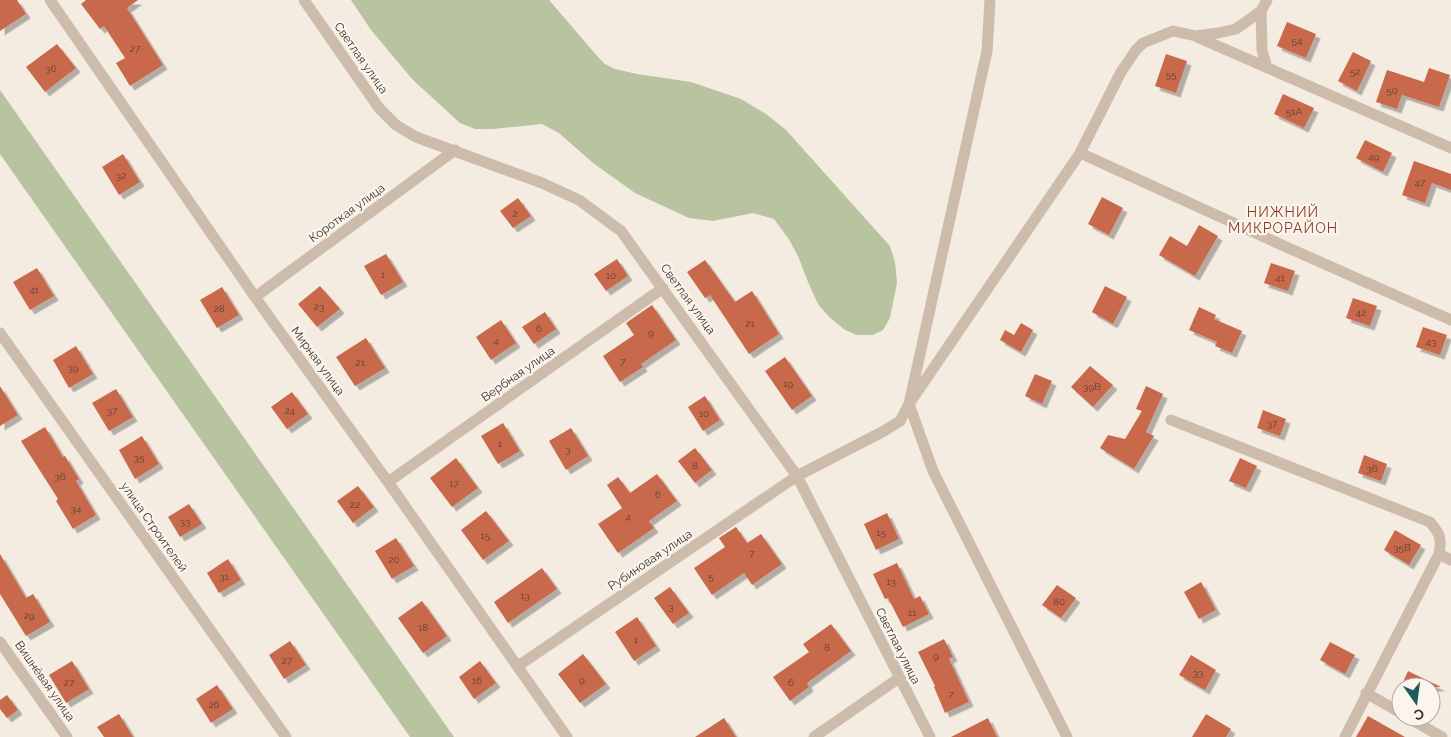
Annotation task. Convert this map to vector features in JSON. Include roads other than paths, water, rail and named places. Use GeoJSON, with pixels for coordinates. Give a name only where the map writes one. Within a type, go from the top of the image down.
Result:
{"type":"FeatureCollection","features":[{"type":"Feature","properties":{"kind":"street","name":"Мирная улица"},"geometry":{"type":"LineString","coordinates":[[50,0],[255,297],[567,737]]}},
{"type":"Feature","properties":{"kind":"street","name":"Светлая улица"},"geometry":{"type":"LineString","coordinates":[[304,0],[379,108],[396,125],[416,137],[542,183],[579,200],[621,231],[797,476],[930,737]]}},
{"type":"Feature","properties":{"kind":"street"},"geometry":{"type":"LineString","coordinates":[[990,0],[987,51],[909,404],[932,471],[1067,737]]}},
{"type":"Feature","properties":{"kind":"street"},"geometry":{"type":"LineString","coordinates":[[1196,36],[1218,34],[1236,29],[1261,11],[1267,0]]}},
{"type":"Feature","properties":{"kind":"street"},"geometry":{"type":"LineString","coordinates":[[1261,11],[1262,50],[1267,68]]}},
{"type":"Feature","properties":{"kind":"street","name":"Рубиновая улица"},"geometry":{"type":"LineString","coordinates":[[518,666],[797,476],[900,421],[909,404],[1080,153],[1121,72],[1136,50],[1143,43],[1173,31],[1196,36]]}},
{"type":"Feature","properties":{"kind":"street"},"geometry":{"type":"LineString","coordinates":[[1196,36],[1451,148]]}},
{"type":"Feature","properties":{"kind":"street","name":"Короткая улица"},"geometry":{"type":"LineString","coordinates":[[255,297],[455,150]]}},
{"type":"Feature","properties":{"kind":"street"},"geometry":{"type":"LineString","coordinates":[[1080,153],[1451,320]]}},
{"type":"Feature","properties":{"kind":"street","name":"Вербная улица"},"geometry":{"type":"LineString","coordinates":[[388,482],[663,288]]}},
{"type":"Feature","properties":{"kind":"street","name":"улица Строителей"},"geometry":{"type":"LineString","coordinates":[[0,332],[286,737]]}},
{"type":"Feature","properties":{"kind":"street"},"geometry":{"type":"LineString","coordinates":[[1171,420],[1430,522],[1438,532],[1442,542],[1439,554],[1345,737]]}},
{"type":"Feature","properties":{"kind":"street"},"geometry":{"type":"LineString","coordinates":[[1439,554],[1451,560]]}},
{"type":"Feature","properties":{"kind":"street","name":"Вишнёвая улица"},"geometry":{"type":"LineString","coordinates":[[0,642],[67,737]]}},
{"type":"Feature","properties":{"kind":"street"},"geometry":{"type":"LineString","coordinates":[[814,737],[899,678]]}},
{"type":"Feature","properties":{"kind":"street"},"geometry":{"type":"LineString","coordinates":[[1366,694],[1391,708]]}},
{"type":"Feature","properties":{"kind":"street"},"geometry":{"type":"LineString","coordinates":[[1424,727],[1442,737]]}},
{"type":"Feature","properties":{"kind":"district","name":"НИЖНИЙ МИКРОРАЙОН"},"geometry":{"type":"Point","coordinates":[1283,220]}}]}
